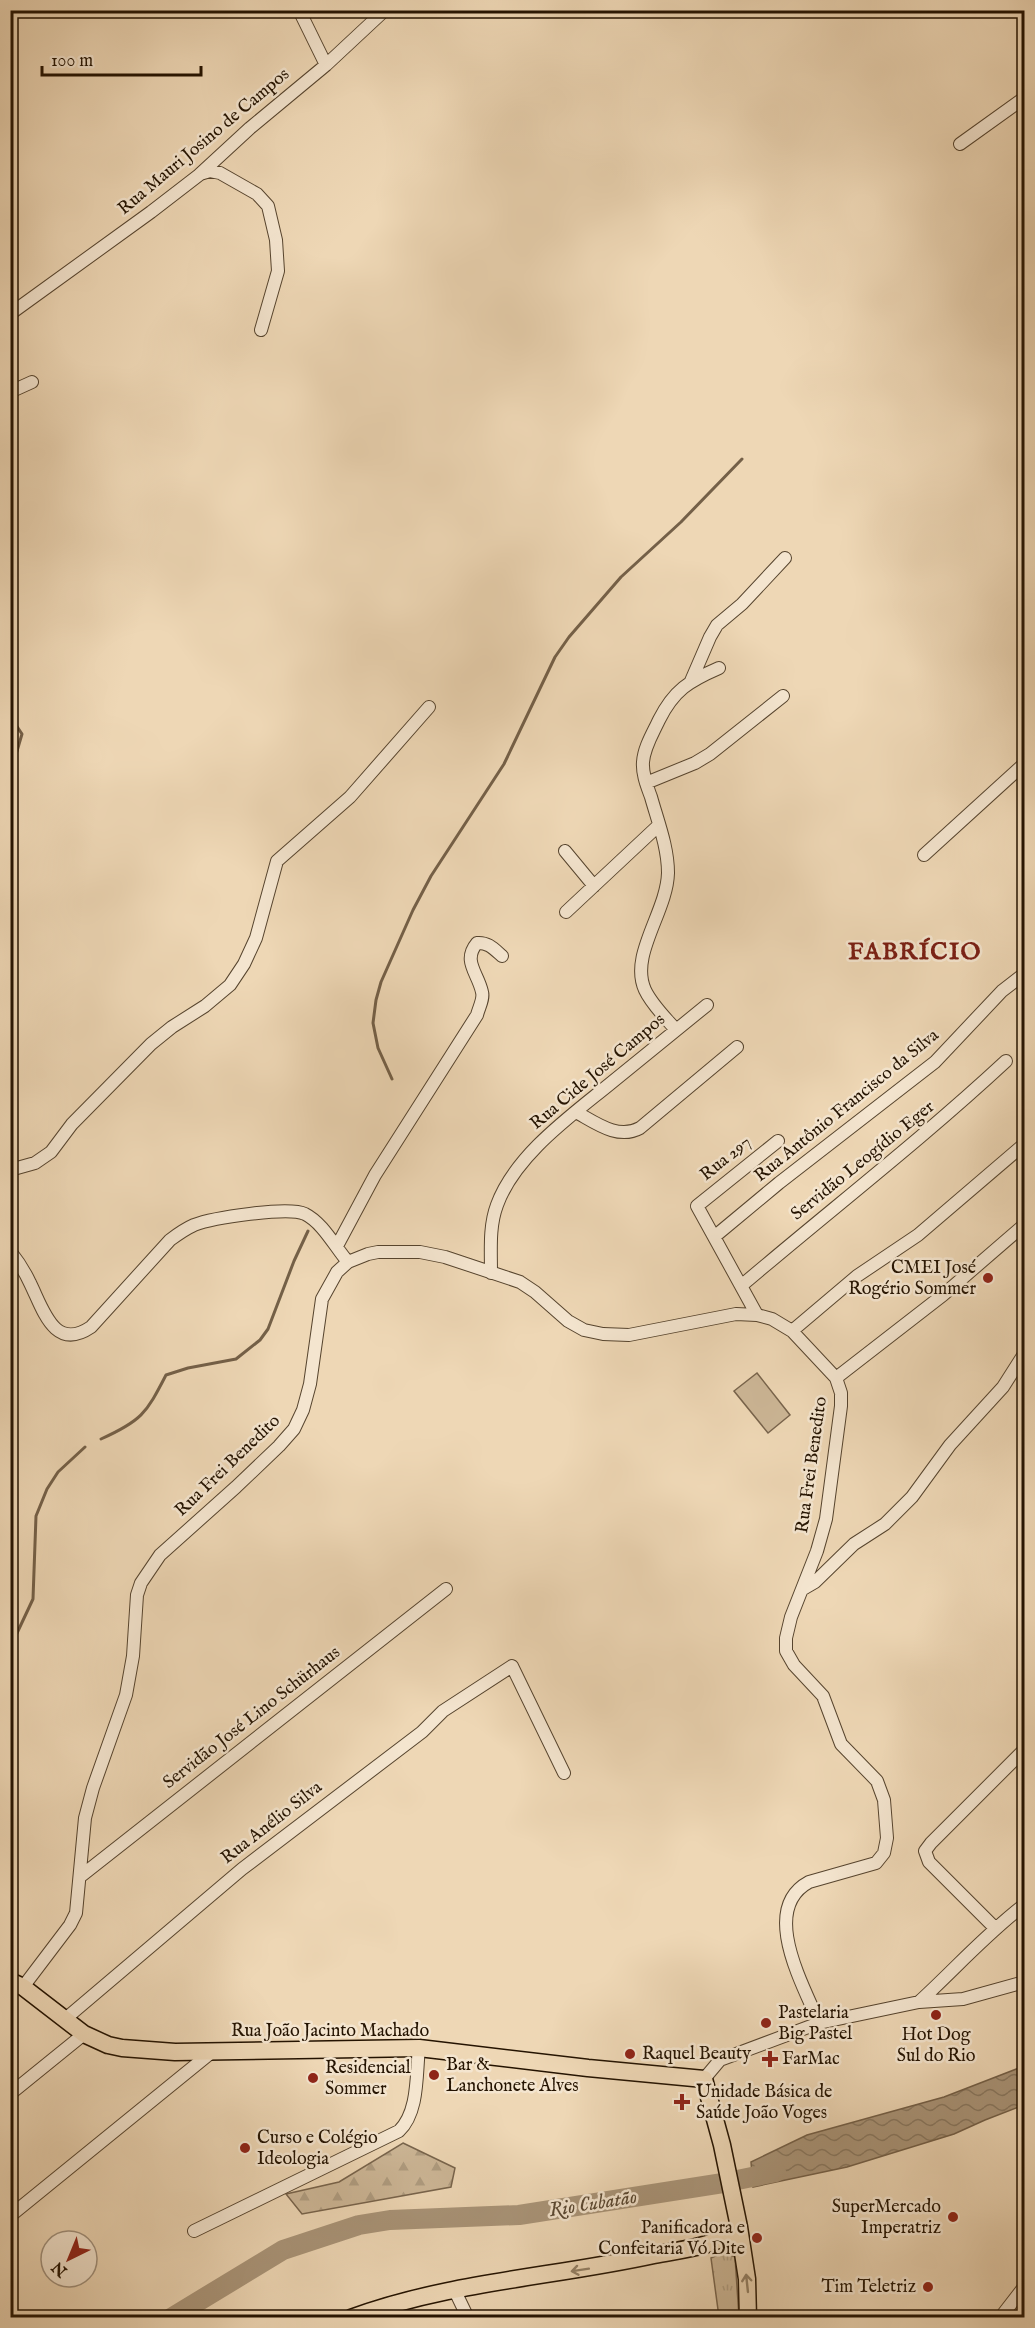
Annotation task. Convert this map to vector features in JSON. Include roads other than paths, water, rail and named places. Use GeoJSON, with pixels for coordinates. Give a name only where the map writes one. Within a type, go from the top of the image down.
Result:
{"type":"FeatureCollection","features":[{"type":"Feature","properties":{"kind":"main road","name":"Rua João Jacinto Machado"},"geometry":{"type":"LineString","coordinates":[[17,1984],[84,2034],[108,2045],[122,2048],[153,2051],[419,2048],[704,2079]]}},
{"type":"Feature","properties":{"kind":"main road"},"geometry":{"type":"LineString","coordinates":[[704,2079],[722,2145],[743,2249],[748,2318]]}},
{"type":"Feature","properties":{"kind":"main road"},"geometry":{"type":"LineString","coordinates":[[719,2241],[738,2223]]}},
{"type":"Feature","properties":{"kind":"main road"},"geometry":{"type":"LineString","coordinates":[[351,2318],[405,2299],[603,2266],[719,2241],[732,2243],[743,2249]]}},
{"type":"Feature","properties":{"kind":"street"},"geometry":{"type":"LineString","coordinates":[[298,10],[326,65]]}},
{"type":"Feature","properties":{"kind":"street","name":"Rua Mauri Josino de Campos"},"geometry":{"type":"LineString","coordinates":[[10,314],[199,175],[250,128],[326,65],[385,10]]}},
{"type":"Feature","properties":{"kind":"street"},"geometry":{"type":"LineString","coordinates":[[960,144],[1024,98]]}},
{"type":"Feature","properties":{"kind":"street"},"geometry":{"type":"LineString","coordinates":[[199,175],[208,171],[218,172],[254,193],[268,206],[276,240],[278,271],[261,330]]}},
{"type":"Feature","properties":{"kind":"street"},"geometry":{"type":"LineString","coordinates":[[10,392],[32,382]]}},
{"type":"Feature","properties":{"kind":"street"},"geometry":{"type":"LineString","coordinates":[[691,681],[717,625],[742,604],[785,558]]}},
{"type":"Feature","properties":{"kind":"street"},"geometry":{"type":"LineString","coordinates":[[676,1030],[651,1000],[640,973],[643,954],[661,908],[667,881],[666,849],[646,783],[643,761],[649,740],[669,701],[691,681],[719,668]]}},
{"type":"Feature","properties":{"kind":"street"},"geometry":{"type":"LineString","coordinates":[[646,783],[695,763],[710,754],[783,696]]}},
{"type":"Feature","properties":{"kind":"street"},"geometry":{"type":"LineString","coordinates":[[10,1170],[33,1164],[51,1152],[72,1124],[151,1044],[205,1006],[230,985],[244,964],[256,938],[277,861],[350,798],[429,706]]}},
{"type":"Feature","properties":{"kind":"street"},"geometry":{"type":"LineString","coordinates":[[924,855],[1024,764]]}},
{"type":"Feature","properties":{"kind":"street"},"geometry":{"type":"LineString","coordinates":[[566,912],[659,825]]}},
{"type":"Feature","properties":{"kind":"street"},"geometry":{"type":"LineString","coordinates":[[566,851],[594,886]]}},
{"type":"Feature","properties":{"kind":"street"},"geometry":{"type":"LineString","coordinates":[[337,1246],[375,1175],[477,1015],[482,992],[469,958],[474,946],[482,942],[502,956]]}},
{"type":"Feature","properties":{"kind":"street","name":"Rua Antônio Francisco da Silva"},"geometry":{"type":"LineString","coordinates":[[714,1237],[779,1183],[935,1062],[1002,991],[1024,974]]}},
{"type":"Feature","properties":{"kind":"street","name":"Rua Cide José Campos"},"geometry":{"type":"LineString","coordinates":[[491,1273],[493,1220],[503,1192],[536,1149],[576,1112],[706,1005]]}},
{"type":"Feature","properties":{"kind":"street"},"geometry":{"type":"LineString","coordinates":[[576,1112],[607,1128],[630,1134],[737,1047]]}},
{"type":"Feature","properties":{"kind":"street","name":"Servidão Leogídio Eger"},"geometry":{"type":"LineString","coordinates":[[741,1286],[944,1118],[1006,1061]]}},
{"type":"Feature","properties":{"kind":"street","name":"Rua 297"},"geometry":{"type":"LineString","coordinates":[[714,1237],[697,1206],[778,1141]]}},
{"type":"Feature","properties":{"kind":"street"},"geometry":{"type":"LineString","coordinates":[[792,1331],[857,1276],[918,1235],[1022,1146]]}},
{"type":"Feature","properties":{"kind":"street"},"geometry":{"type":"LineString","coordinates":[[10,1251],[24,1271],[50,1322],[60,1332],[70,1335],[81,1332],[94,1323],[170,1240],[185,1229],[202,1223],[279,1210],[296,1211],[312,1218],[348,1262]]}},
{"type":"Feature","properties":{"kind":"street"},"geometry":{"type":"LineString","coordinates":[[836,1378],[943,1295],[1024,1225]]}},
{"type":"Feature","properties":{"kind":"street"},"geometry":{"type":"LineString","coordinates":[[714,1237],[757,1315]]}},
{"type":"Feature","properties":{"kind":"street","name":"Rua Frei Benedito"},"geometry":{"type":"LineString","coordinates":[[17,1984],[70,1925],[76,1913],[88,1803],[121,1711],[130,1675],[137,1595],[141,1583],[160,1556],[236,1487],[294,1429],[303,1410],[310,1384],[322,1299],[337,1272],[348,1262],[368,1254],[420,1252],[445,1257],[520,1282],[531,1288],[559,1315],[575,1326],[603,1334],[629,1335],[736,1314],[757,1315],[772,1319],[792,1331],[836,1378],[841,1393],[841,1406],[826,1519],[803,1589],[791,1617],[786,1638],[786,1651],[794,1665],[823,1696],[841,1744],[877,1781],[884,1800],[887,1838],[884,1853],[876,1863],[809,1882],[800,1887],[789,1902],[786,1922],[789,1949],[819,2023]]}},
{"type":"Feature","properties":{"kind":"street"},"geometry":{"type":"LineString","coordinates":[[803,1589],[815,1582],[854,1544],[885,1524],[912,1497],[950,1445],[1003,1387],[1024,1354]]}},
{"type":"Feature","properties":{"kind":"street","name":"Servidão José Lino Schürhaus"},"geometry":{"type":"LineString","coordinates":[[81,1876],[446,1589]]}},
{"type":"Feature","properties":{"kind":"street","name":"Rua Anélio Silva"},"geometry":{"type":"LineString","coordinates":[[64,2020],[242,1869],[422,1732],[443,1711],[474,1693],[512,1666],[564,1773]]}},
{"type":"Feature","properties":{"kind":"street"},"geometry":{"type":"LineString","coordinates":[[994,1928],[929,1862],[925,1851],[1021,1759]]}},
{"type":"Feature","properties":{"kind":"street"},"geometry":{"type":"LineString","coordinates":[[919,2002],[994,1928],[1024,1905]]}},
{"type":"Feature","properties":{"kind":"street"},"geometry":{"type":"LineString","coordinates":[[704,2079],[720,2060],[819,2023],[919,2002],[963,1999],[1024,1982]]}},
{"type":"Feature","properties":{"kind":"street"},"geometry":{"type":"LineString","coordinates":[[10,2094],[84,2034]]}},
{"type":"Feature","properties":{"kind":"street"},"geometry":{"type":"LineString","coordinates":[[194,2231],[399,2131],[406,2123],[412,2107],[419,2048]]}},
{"type":"Feature","properties":{"kind":"street"},"geometry":{"type":"LineString","coordinates":[[10,2216],[213,2051]]}},
{"type":"Feature","properties":{"kind":"street"},"geometry":{"type":"LineString","coordinates":[[1000,2318],[1024,2287]]}},
{"type":"Feature","properties":{"kind":"street"},"geometry":{"type":"LineString","coordinates":[[455,2290],[468,2318]]}},
{"type":"Feature","properties":{"kind":"water"},"geometry":{"type":"Polygon","coordinates":[[[1024,2066],[1024,2105],[954,2134],[847,2167],[753,2187],[751,2162],[807,2135],[944,2097],[1024,2066]]]}},
{"type":"Feature","properties":{"kind":"waterway"},"geometry":{"type":"LineString","coordinates":[[392,1079],[378,1048],[373,1023],[376,1000],[381,982],[431,876],[504,764],[555,657],[569,637],[621,577],[681,522],[742,459]]}},
{"type":"Feature","properties":{"kind":"waterway"},"geometry":{"type":"LineString","coordinates":[[10,716],[22,734],[10,775]]}},
{"type":"Feature","properties":{"kind":"waterway"},"geometry":{"type":"LineString","coordinates":[[101,1439],[125,1427],[141,1415],[166,1375],[188,1368],[236,1359],[260,1340],[268,1329],[308,1231]]}},
{"type":"Feature","properties":{"kind":"waterway"},"geometry":{"type":"LineString","coordinates":[[10,1648],[33,1599],[36,1516],[47,1489],[58,1472],[85,1447]]}},
{"type":"Feature","properties":{"kind":"waterway","name":"Rio Cubatão"},"geometry":{"type":"LineString","coordinates":[[171,2318],[283,2250],[359,2225],[390,2220],[519,2215],[723,2183],[776,2172]]}},
{"type":"Feature","properties":{"kind":"place","name":"CMEI José Rogério Sommer"},"geometry":{"type":"Point","coordinates":[988,1278]}},
{"type":"Feature","properties":{"kind":"place","name":"Hot Dog Sul do Rio"},"geometry":{"type":"Point","coordinates":[936,2015]}},
{"type":"Feature","properties":{"kind":"place","name":"Pastelaria Big Pastel"},"geometry":{"type":"Point","coordinates":[766,2023]}},
{"type":"Feature","properties":{"kind":"place","name":"Raquel Beauty"},"geometry":{"type":"Point","coordinates":[630,2054]}},
{"type":"Feature","properties":{"kind":"place","name":"FarMac"},"geometry":{"type":"Point","coordinates":[770,2059]}},
{"type":"Feature","properties":{"kind":"place","name":"Bar & Lanchonete Alves"},"geometry":{"type":"Point","coordinates":[434,2075]}},
{"type":"Feature","properties":{"kind":"place","name":"Residencial Sommer"},"geometry":{"type":"Point","coordinates":[313,2078]}},
{"type":"Feature","properties":{"kind":"place","name":"Unidade Básica de Saúde João Voges"},"geometry":{"type":"Point","coordinates":[682,2102]}},
{"type":"Feature","properties":{"kind":"place","name":"Curso e Colégio Ideologia"},"geometry":{"type":"Point","coordinates":[245,2148]}},
{"type":"Feature","properties":{"kind":"place","name":"SuperMercado Imperatriz"},"geometry":{"type":"Point","coordinates":[953,2217]}},
{"type":"Feature","properties":{"kind":"place","name":"Panificadora e Confeitaria Vó Dite"},"geometry":{"type":"Point","coordinates":[757,2238]}},
{"type":"Feature","properties":{"kind":"place","name":"Tim Teletriz"},"geometry":{"type":"Point","coordinates":[928,2287]}},
{"type":"Feature","properties":{"kind":"district","name":"FABRÍCIO"},"geometry":{"type":"Point","coordinates":[915,952]}}]}
